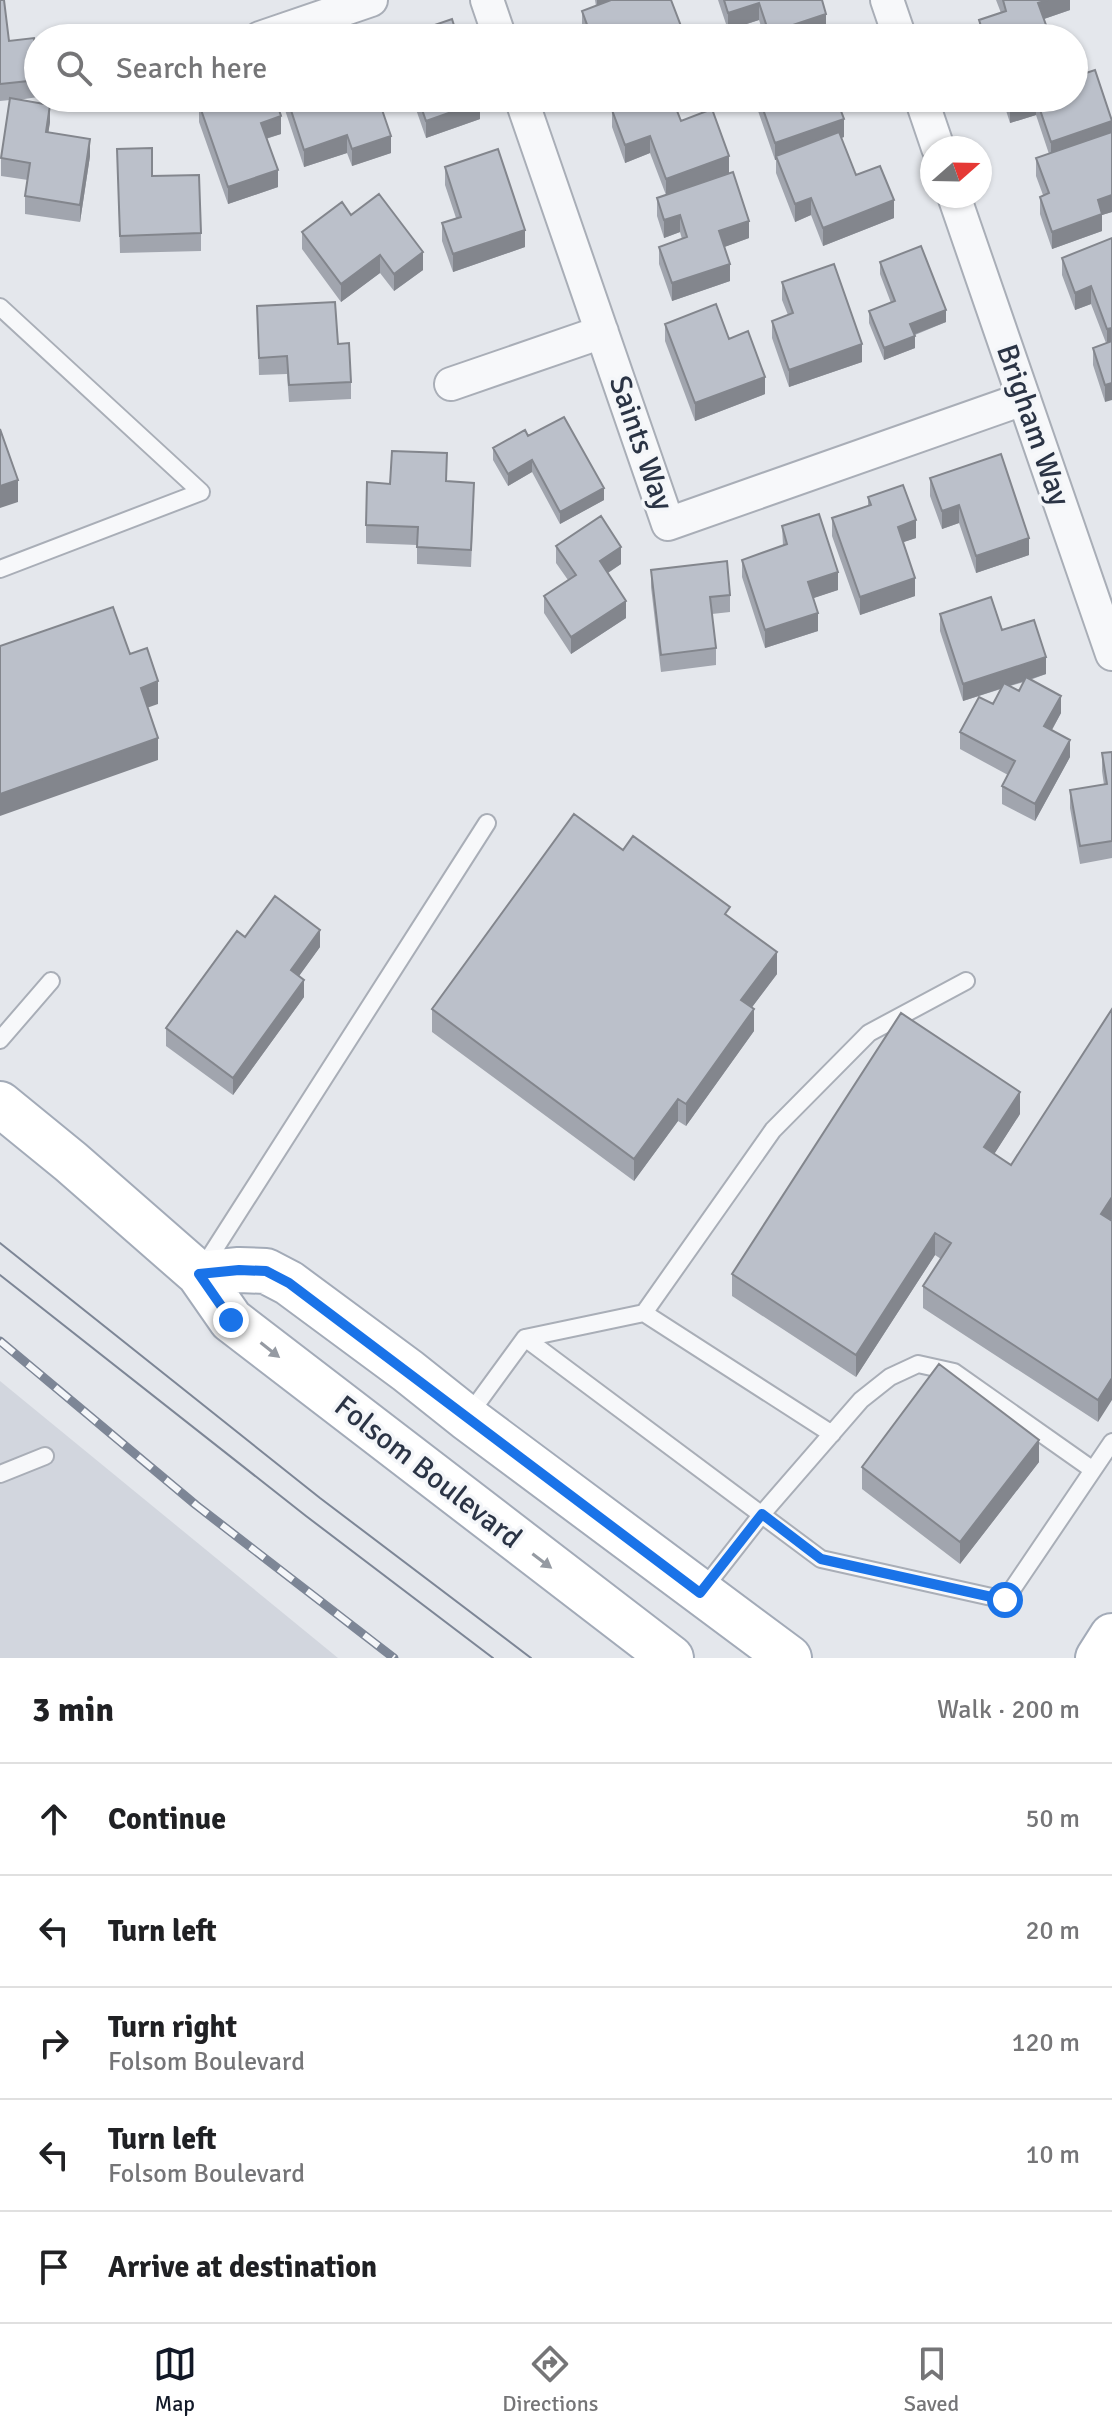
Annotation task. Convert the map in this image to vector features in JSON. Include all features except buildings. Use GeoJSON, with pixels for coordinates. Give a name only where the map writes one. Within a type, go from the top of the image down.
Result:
{"type":"FeatureCollection","features":[{"type":"Feature","properties":{"kind":"main road","name":"Folsom Boulevard"},"geometry":{"type":"LineString","coordinates":[[0,1104],[199,1274],[231,1320],[671,1658]]}},
{"type":"Feature","properties":{"kind":"main road"},"geometry":{"type":"LineString","coordinates":[[199,1274],[266,1271],[289,1283],[789,1658]]}},
{"type":"Feature","properties":{"kind":"main road"},"geometry":{"type":"LineString","coordinates":[[1098,1658],[1112,1636]]}},
{"type":"Feature","properties":{"kind":"street"},"geometry":{"type":"LineString","coordinates":[[301,24],[371,0]]}},
{"type":"Feature","properties":{"kind":"street"},"geometry":{"type":"LineString","coordinates":[[487,0],[495,24]]}},
{"type":"Feature","properties":{"kind":"street"},"geometry":{"type":"LineString","coordinates":[[887,0],[895,24]]}},
{"type":"Feature","properties":{"kind":"street","name":"Saints Way"},"geometry":{"type":"LineString","coordinates":[[526,112],[668,524],[1023,399]]}},
{"type":"Feature","properties":{"kind":"street"},"geometry":{"type":"LineString","coordinates":[[926,112],[934,136]]}},
{"type":"Feature","properties":{"kind":"street","name":"Brigham Way"},"geometry":{"type":"LineString","coordinates":[[958,208],[1112,654]]}},
{"type":"Feature","properties":{"kind":"street"},"geometry":{"type":"LineString","coordinates":[[451,384],[602,332]]}},
{"type":"Feature","properties":{"kind":"lane"},"geometry":{"type":"LineString","coordinates":[[0,307],[201,492],[0,569]]}},
{"type":"Feature","properties":{"kind":"lane"},"geometry":{"type":"LineString","coordinates":[[199,1274],[487,823]]}},
{"type":"Feature","properties":{"kind":"lane"},"geometry":{"type":"LineString","coordinates":[[0,1040],[51,981]]}},
{"type":"Feature","properties":{"kind":"lane"},"geometry":{"type":"LineString","coordinates":[[467,1418],[525,1338],[644,1313],[773,1130],[869,1033],[966,981]]}},
{"type":"Feature","properties":{"kind":"lane"},"geometry":{"type":"LineString","coordinates":[[644,1313],[832,1434]]}},
{"type":"Feature","properties":{"kind":"lane"},"geometry":{"type":"LineString","coordinates":[[525,1338],[821,1559],[1005,1600],[1112,1442]]}},
{"type":"Feature","properties":{"kind":"lane"},"geometry":{"type":"LineString","coordinates":[[700,1593],[762,1514],[861,1400],[890,1377],[918,1364],[954,1372],[1093,1470]]}},
{"type":"Feature","properties":{"kind":"lane"},"geometry":{"type":"LineString","coordinates":[[0,1474],[45,1456]]}},
{"type":"Feature","properties":{"kind":"shaded area"},"geometry":{"type":"Polygon","coordinates":[[[0,1381],[338,1658],[0,1658],[0,1381]]]}},
{"type":"Feature","properties":{"kind":"tram line"},"geometry":{"type":"LineString","coordinates":[[0,1243],[320,1498],[531,1658]]}},
{"type":"Feature","properties":{"kind":"tram line"},"geometry":{"type":"LineString","coordinates":[[0,1275],[306,1516],[493,1658]]}},
{"type":"Feature","properties":{"kind":"railway"},"geometry":{"type":"LineString","coordinates":[[0,1341],[196,1505],[394,1658]]}},
{"type":"Feature","properties":{"kind":"route"},"geometry":{"type":"LineString","coordinates":[[231,1320],[199,1274],[266,1271],[289,1283],[700,1593],[762,1514],[821,1559],[1005,1600]]}}]}
